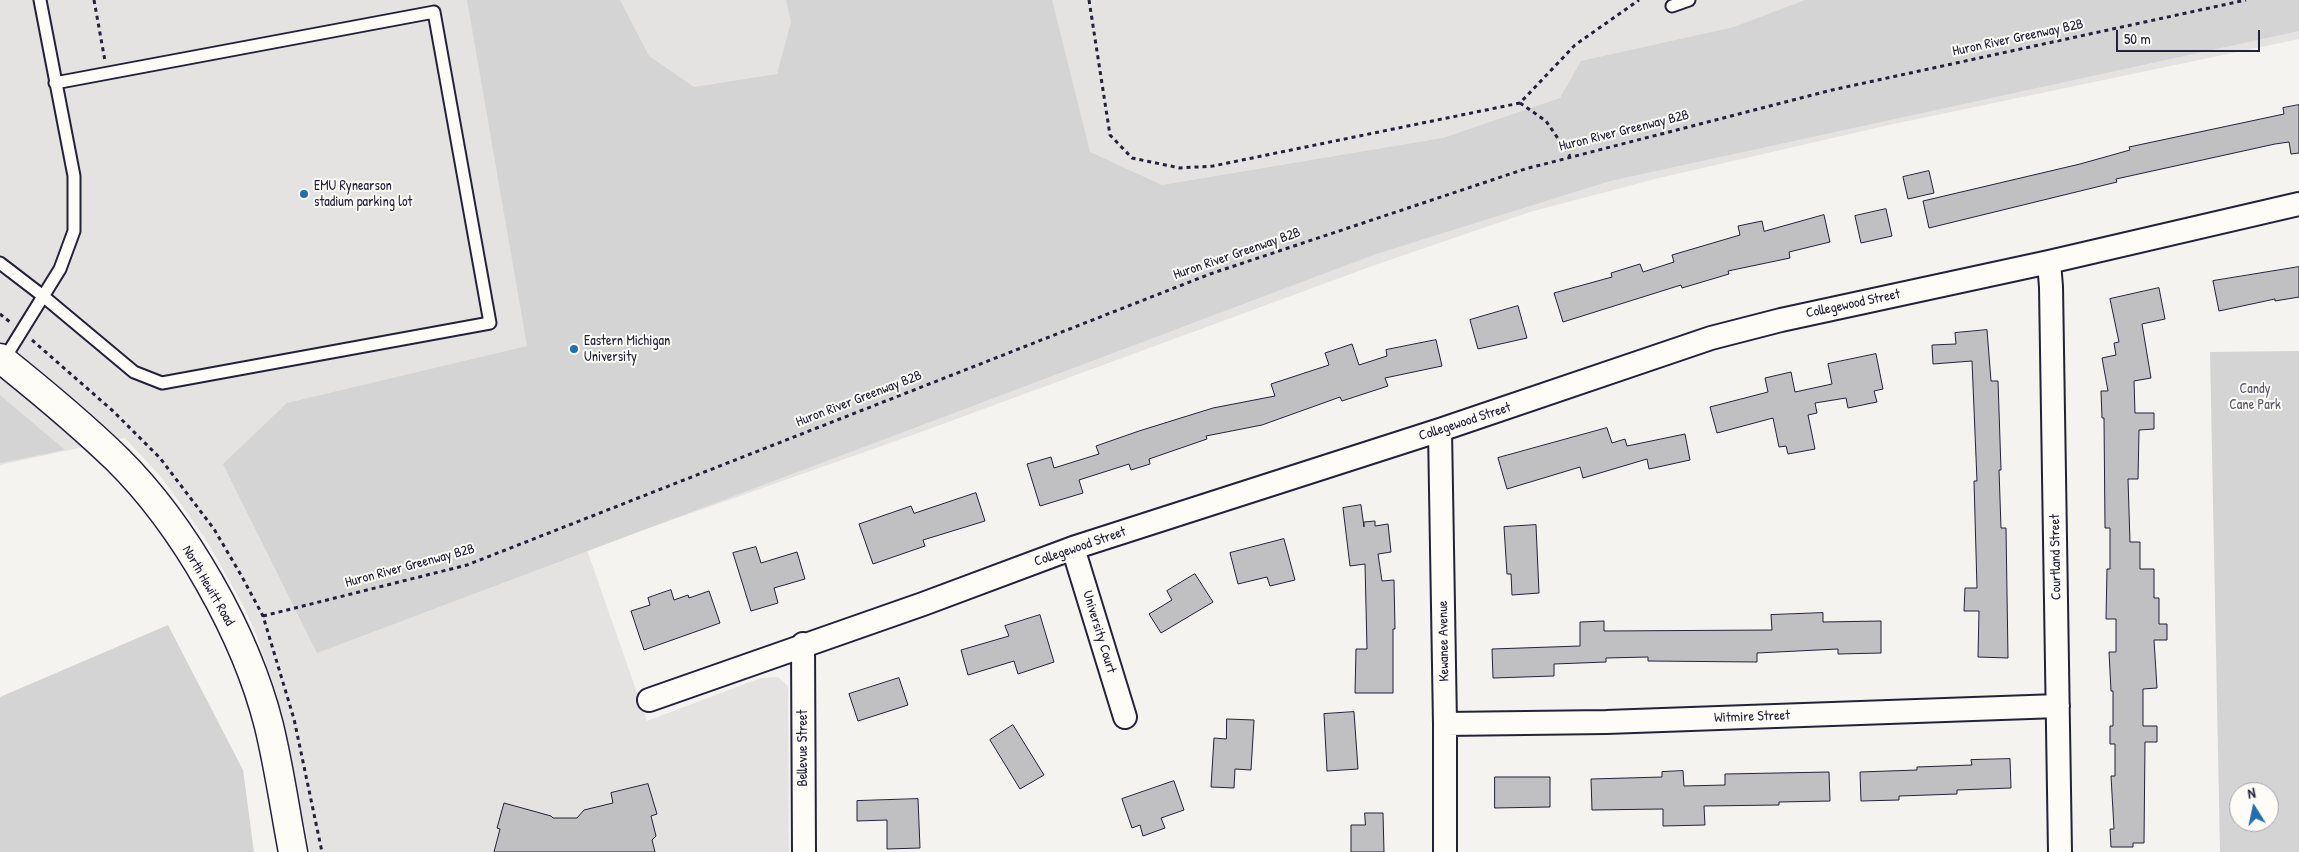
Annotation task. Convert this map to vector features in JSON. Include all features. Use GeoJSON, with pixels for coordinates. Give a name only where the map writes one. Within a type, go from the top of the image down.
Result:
{"type":"FeatureCollection","features":[{"type":"Feature","properties":{"kind":"main road","name":"North Hewitt Road"},"geometry":{"type":"LineString","coordinates":[[2,359],[118,460],[152,498],[201,568],[232,626],[269,725],[293,852]]}},
{"type":"Feature","properties":{"kind":"street","name":"Collegewood Street"},"geometry":{"type":"LineString","coordinates":[[649,700],[803,644],[923,604],[1073,548],[1440,430],[1711,338],[1781,320],[2049,262],[2299,204]]}},
{"type":"Feature","properties":{"kind":"street","name":"Courtland Street"},"geometry":{"type":"LineString","coordinates":[[2049,262],[2052,297],[2060,852]]}},
{"type":"Feature","properties":{"kind":"street","name":"Kewanee Avenue"},"geometry":{"type":"LineString","coordinates":[[1440,430],[1446,724],[1445,852]]}},
{"type":"Feature","properties":{"kind":"street","name":"University Court"},"geometry":{"type":"LineString","coordinates":[[1073,548],[1125,717]]}},
{"type":"Feature","properties":{"kind":"street","name":"Bellevue Street"},"geometry":{"type":"LineString","coordinates":[[803,644],[804,852]]}},
{"type":"Feature","properties":{"kind":"street","name":"Witmire Street"},"geometry":{"type":"LineString","coordinates":[[1446,724],[1606,722],[2058,706]]}},
{"type":"Feature","properties":{"kind":"lane"},"geometry":{"type":"LineString","coordinates":[[2,359],[60,269],[74,231],[74,176],[40,0]]}},
{"type":"Feature","properties":{"kind":"lane"},"geometry":{"type":"LineString","coordinates":[[1672,6],[1688,0]]}},
{"type":"Feature","properties":{"kind":"lane"},"geometry":{"type":"LineString","coordinates":[[0,264],[44,296],[134,372],[162,383],[490,323],[434,12],[55,83]]}},
{"type":"Feature","properties":{"kind":"path"},"geometry":{"type":"LineString","coordinates":[[94,0],[107,74]]}},
{"type":"Feature","properties":{"kind":"path"},"geometry":{"type":"LineString","coordinates":[[1089,0],[1110,135],[1132,158],[1180,168],[1213,166],[1520,103],[1575,45],[1639,0]]}},
{"type":"Feature","properties":{"kind":"path","name":"Huron River Greenway B2B"},"geometry":{"type":"LineString","coordinates":[[263,616],[467,565],[1210,274],[1570,156],[1832,90],[2246,0]]}},
{"type":"Feature","properties":{"kind":"path"},"geometry":{"type":"LineString","coordinates":[[1520,103],[1546,121],[1570,156]]}},
{"type":"Feature","properties":{"kind":"shaded area","name":"Eastern Michigan University"},"geometry":{"type":"Polygon","coordinates":[[[0,0],[2299,0],[2299,39],[1889,125],[1659,178],[1530,212],[1375,265],[921,432],[587,550],[647,721],[761,678],[778,677],[788,686],[789,852],[310,852],[276,692],[256,634],[243,605],[205,538],[162,478],[125,438],[0,465],[0,0]]]}},
{"type":"Feature","properties":{"kind":"green space"},"geometry":{"type":"Polygon","coordinates":[[[467,0],[620,0],[649,56],[694,87],[777,74],[791,22],[786,0],[1052,0],[1090,152],[1162,185],[1443,138],[1560,98],[1581,61],[1734,27],[1805,0],[2299,0],[2299,31],[1610,181],[1376,254],[317,653],[223,464],[287,403],[527,346],[467,0]]]}},
{"type":"Feature","properties":{"kind":"green space","name":"Candy Cane Park"},"geometry":{"type":"Polygon","coordinates":[[[2299,351],[2299,852],[2220,852],[2210,352],[2299,351]]]}},
{"type":"Feature","properties":{"kind":"green space"},"geometry":{"type":"Polygon","coordinates":[[[0,395],[65,450],[0,463],[0,395]]]}},
{"type":"Feature","properties":{"kind":"green space"},"geometry":{"type":"Polygon","coordinates":[[[168,625],[243,770],[254,852],[0,852],[0,697],[168,625]]]}},
{"type":"Feature","properties":{"kind":"building"},"geometry":{"type":"Polygon","coordinates":[[[2299,105],[2299,153],[2291,154],[2289,142],[2275,144],[2116,179],[2117,182],[1929,228],[1923,201],[2080,164],[2130,150],[2129,147],[2284,114],[2283,108],[2299,105]]]}},
{"type":"Feature","properties":{"kind":"building"},"geometry":{"type":"Polygon","coordinates":[[[1929,171],[1934,193],[1908,199],[1903,177],[1929,171]]]}},
{"type":"Feature","properties":{"kind":"building"},"geometry":{"type":"Polygon","coordinates":[[[1886,209],[1892,236],[1861,243],[1855,216],[1886,209]]]}},
{"type":"Feature","properties":{"kind":"building"},"geometry":{"type":"Polygon","coordinates":[[[1824,215],[1830,242],[1789,252],[1790,258],[1728,271],[1729,274],[1682,288],[1681,285],[1563,322],[1554,293],[1612,277],[1611,273],[1640,264],[1643,272],[1674,262],[1672,255],[1740,235],[1738,226],[1762,221],[1764,231],[1824,215]]]}},
{"type":"Feature","properties":{"kind":"building"},"geometry":{"type":"Polygon","coordinates":[[[2299,267],[2299,297],[2275,301],[2275,299],[2219,311],[2213,281],[2299,267]]]}},
{"type":"Feature","properties":{"kind":"building"},"geometry":{"type":"Polygon","coordinates":[[[2159,288],[2165,319],[2142,324],[2151,378],[2134,381],[2135,413],[2154,413],[2154,429],[2139,430],[2138,479],[2128,479],[2130,542],[2140,542],[2140,569],[2154,569],[2154,598],[2159,598],[2159,624],[2167,624],[2167,640],[2154,640],[2157,688],[2143,689],[2143,726],[2157,726],[2157,742],[2145,742],[2144,843],[2133,843],[2133,847],[2111,847],[2110,829],[2114,829],[2111,776],[2115,776],[2115,744],[2110,744],[2110,726],[2113,726],[2113,691],[2111,691],[2109,652],[2116,652],[2116,619],[2106,619],[2107,569],[2110,569],[2110,528],[2105,528],[2104,418],[2102,418],[2101,391],[2108,391],[2102,358],[2116,355],[2114,343],[2119,342],[2110,299],[2159,288]]]}},
{"type":"Feature","properties":{"kind":"building"},"geometry":{"type":"Polygon","coordinates":[[[1518,306],[1527,338],[1478,349],[1470,320],[1518,306]]]}},
{"type":"Feature","properties":{"kind":"building"},"geometry":{"type":"Polygon","coordinates":[[[1987,330],[1991,381],[1998,381],[2001,528],[2006,528],[2008,658],[1978,657],[1979,611],[1964,611],[1965,588],[1977,588],[1974,481],[1977,481],[1972,361],[1933,364],[1932,345],[1956,344],[1955,333],[1987,330]]]}},
{"type":"Feature","properties":{"kind":"building"},"geometry":{"type":"Polygon","coordinates":[[[1436,340],[1442,366],[1385,378],[1388,386],[1342,401],[1340,397],[1262,425],[1206,436],[1207,439],[1149,459],[1150,464],[1131,470],[1129,464],[1079,480],[1083,493],[1040,506],[1027,464],[1051,457],[1054,468],[1099,454],[1096,446],[1139,431],[1213,408],[1275,396],[1271,384],[1329,365],[1325,353],[1352,344],[1359,365],[1387,356],[1386,350],[1436,340]]]}},
{"type":"Feature","properties":{"kind":"building"},"geometry":{"type":"Polygon","coordinates":[[[1876,354],[1883,389],[1874,391],[1877,402],[1848,408],[1846,398],[1815,403],[1817,413],[1808,415],[1815,449],[1788,454],[1786,446],[1779,447],[1773,418],[1717,433],[1710,407],[1768,392],[1765,378],[1791,372],[1795,392],[1832,384],[1828,364],[1876,354]]]}},
{"type":"Feature","properties":{"kind":"building"},"geometry":{"type":"Polygon","coordinates":[[[1607,428],[1612,443],[1625,439],[1627,446],[1685,434],[1690,460],[1649,469],[1647,459],[1583,478],[1580,467],[1507,489],[1498,458],[1607,428]]]}},
{"type":"Feature","properties":{"kind":"building"},"geometry":{"type":"Polygon","coordinates":[[[976,493],[985,521],[923,540],[925,546],[873,564],[859,524],[911,506],[914,513],[976,493]]]}},
{"type":"Feature","properties":{"kind":"building"},"geometry":{"type":"Polygon","coordinates":[[[1361,505],[1364,527],[1364,522],[1375,521],[1375,526],[1388,524],[1391,552],[1378,554],[1382,581],[1394,580],[1393,693],[1355,693],[1356,649],[1367,649],[1365,564],[1350,566],[1343,508],[1361,505]]]}},
{"type":"Feature","properties":{"kind":"building"},"geometry":{"type":"Polygon","coordinates":[[[1536,525],[1539,593],[1512,595],[1511,574],[1507,574],[1504,527],[1536,525]]]}},
{"type":"Feature","properties":{"kind":"building"},"geometry":{"type":"Polygon","coordinates":[[[1284,539],[1295,580],[1270,586],[1267,577],[1238,584],[1230,553],[1284,539]]]}},
{"type":"Feature","properties":{"kind":"building"},"geometry":{"type":"Polygon","coordinates":[[[756,547],[761,563],[797,552],[805,579],[774,588],[778,603],[751,611],[733,553],[756,547]]]}},
{"type":"Feature","properties":{"kind":"building"},"geometry":{"type":"Polygon","coordinates":[[[1195,574],[1213,602],[1161,633],[1149,614],[1172,600],[1167,591],[1195,574]]]}},
{"type":"Feature","properties":{"kind":"building"},"geometry":{"type":"Polygon","coordinates":[[[671,590],[674,600],[688,595],[689,598],[709,591],[720,623],[644,650],[631,611],[650,605],[648,598],[671,590]]]}},
{"type":"Feature","properties":{"kind":"building"},"geometry":{"type":"Polygon","coordinates":[[[1823,613],[1823,622],[1881,621],[1881,653],[1838,654],[1838,649],[1757,653],[1757,662],[1648,661],[1648,657],[1606,658],[1606,662],[1554,664],[1554,676],[1493,678],[1492,649],[1580,646],[1580,622],[1604,621],[1604,631],[1772,630],[1771,615],[1823,613]]]}},
{"type":"Feature","properties":{"kind":"building"},"geometry":{"type":"Polygon","coordinates":[[[1040,615],[1054,662],[1018,674],[1014,661],[968,675],[961,650],[1009,636],[1005,626],[1040,615]]]}},
{"type":"Feature","properties":{"kind":"building"},"geometry":{"type":"Polygon","coordinates":[[[899,678],[908,705],[858,721],[849,694],[899,678]]]}},
{"type":"Feature","properties":{"kind":"building"},"geometry":{"type":"Polygon","coordinates":[[[1354,712],[1358,769],[1327,771],[1324,714],[1354,712]]]}},
{"type":"Feature","properties":{"kind":"building"},"geometry":{"type":"Polygon","coordinates":[[[1227,719],[1254,720],[1251,770],[1235,769],[1234,788],[1211,787],[1214,738],[1226,739],[1227,719]]]}},
{"type":"Feature","properties":{"kind":"building"},"geometry":{"type":"Polygon","coordinates":[[[1013,725],[1044,775],[1020,789],[990,740],[1013,725]]]}},
{"type":"Feature","properties":{"kind":"building"},"geometry":{"type":"Polygon","coordinates":[[[2010,759],[2011,788],[1957,790],[1957,794],[1899,796],[1899,800],[1861,801],[1860,772],[1917,770],[1917,767],[1972,765],[1971,760],[2010,759]]]}},
{"type":"Feature","properties":{"kind":"building"},"geometry":{"type":"Polygon","coordinates":[[[1683,771],[1684,786],[1725,785],[1725,774],[1829,772],[1830,801],[1779,802],[1779,805],[1704,806],[1705,825],[1663,826],[1663,809],[1592,810],[1591,779],[1662,777],[1662,772],[1683,771]]]}},
{"type":"Feature","properties":{"kind":"building"},"geometry":{"type":"Polygon","coordinates":[[[1495,777],[1550,777],[1550,807],[1495,808],[1495,777]]]}},
{"type":"Feature","properties":{"kind":"building"},"geometry":{"type":"Polygon","coordinates":[[[1174,781],[1184,810],[1161,818],[1165,828],[1143,836],[1140,825],[1132,828],[1122,799],[1174,781]]]}},
{"type":"Feature","properties":{"kind":"building"},"geometry":{"type":"Polygon","coordinates":[[[648,784],[657,814],[651,816],[656,836],[652,840],[655,852],[494,852],[500,829],[497,828],[504,803],[553,818],[577,818],[584,810],[613,803],[611,793],[648,784]]]}},
{"type":"Feature","properties":{"kind":"building"},"geometry":{"type":"Polygon","coordinates":[[[918,799],[920,848],[887,849],[887,820],[857,821],[857,801],[918,799]]]}},
{"type":"Feature","properties":{"kind":"building"},"geometry":{"type":"Polygon","coordinates":[[[1365,813],[1383,813],[1384,852],[1351,852],[1351,825],[1365,825],[1365,813]]]}},
{"type":"Feature","properties":{"kind":"place","name":"EMU Rynearson stadium parking lot"},"geometry":{"type":"Point","coordinates":[304,194]}},
{"type":"Feature","properties":{"kind":"place","name":"Eastern Michigan University"},"geometry":{"type":"Point","coordinates":[574,349]}}]}
